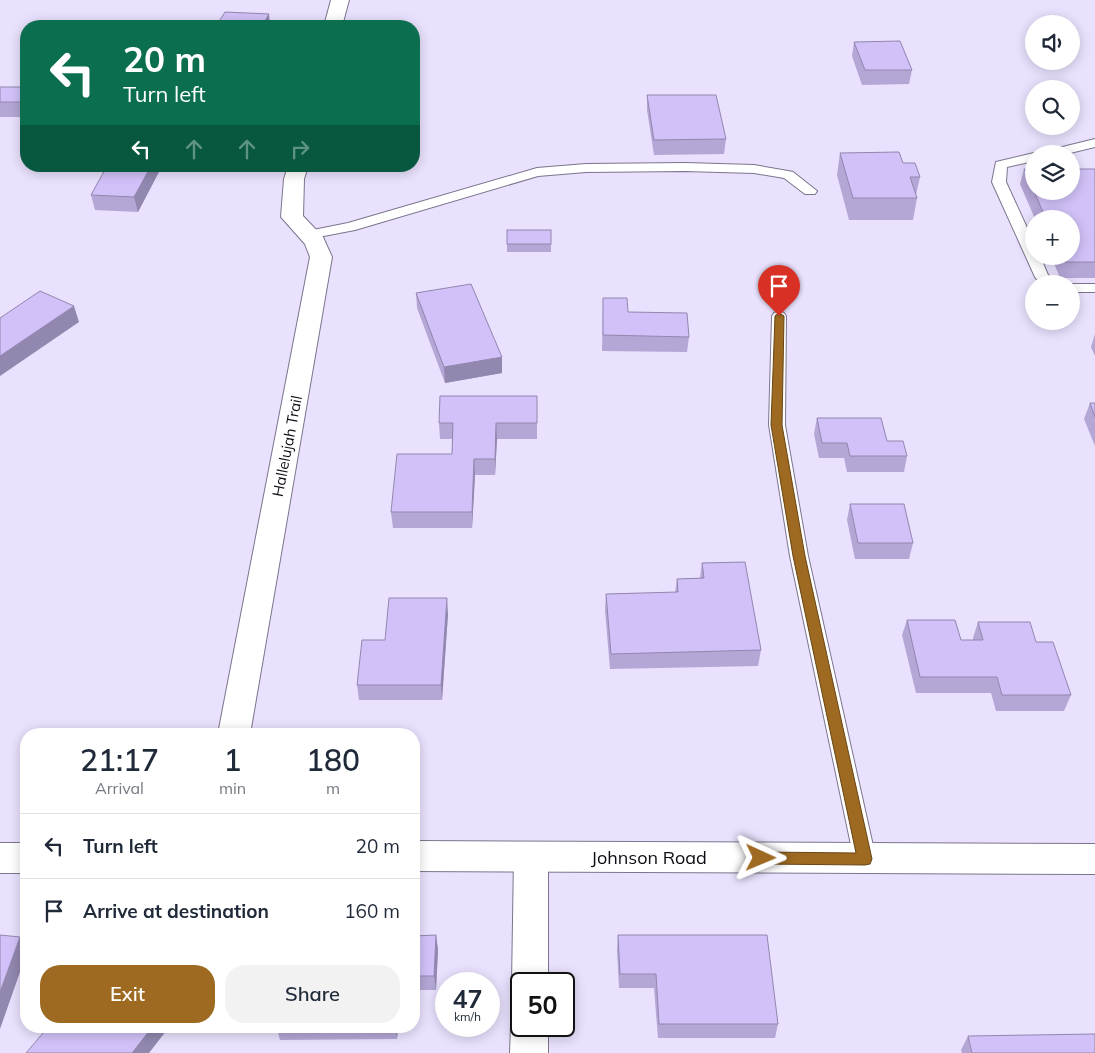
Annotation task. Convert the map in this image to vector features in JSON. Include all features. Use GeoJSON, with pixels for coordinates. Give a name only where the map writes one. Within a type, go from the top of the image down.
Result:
{"type":"FeatureCollection","features":[{"type":"Feature","properties":{"kind":"street"},"geometry":{"type":"LineString","coordinates":[[335,20],[340,0]]}},
{"type":"Feature","properties":{"kind":"street","name":"Hallelujah Trail"},"geometry":{"type":"LineString","coordinates":[[235,728],[316,290],[320,257],[315,242],[292,216],[296,172]]}},
{"type":"Feature","properties":{"kind":"street","name":"Johnson Road"},"geometry":{"type":"LineString","coordinates":[[420,856],[1095,859]]}},
{"type":"Feature","properties":{"kind":"street"},"geometry":{"type":"LineString","coordinates":[[530,972],[531,857]]}},
{"type":"Feature","properties":{"kind":"street"},"geometry":{"type":"LineString","coordinates":[[0,858],[20,858]]}},
{"type":"Feature","properties":{"kind":"street"},"geometry":{"type":"LineString","coordinates":[[530,1037],[530,1053]]}},
{"type":"Feature","properties":{"kind":"lane"},"geometry":{"type":"LineString","coordinates":[[1080,145],[1095,143]]}},
{"type":"Feature","properties":{"kind":"lane"},"geometry":{"type":"LineString","coordinates":[[1025,159],[1001,165],[999,182],[1041,275]]}},
{"type":"Feature","properties":{"kind":"lane"},"geometry":{"type":"LineString","coordinates":[[308,236],[350,227],[537,172],[603,168],[685,167],[754,169],[788,175],[810,191]]}},
{"type":"Feature","properties":{"kind":"lane"},"geometry":{"type":"LineString","coordinates":[[1080,288],[1095,288]]}},
{"type":"Feature","properties":{"kind":"lane"},"geometry":{"type":"LineString","coordinates":[[779,316],[777,425],[799,556],[865,859]]}},
{"type":"Feature","properties":{"kind":"building"},"geometry":{"type":"Polygon","coordinates":[[[225,12],[269,14],[266,20],[220,20],[225,12]]]}},
{"type":"Feature","properties":{"kind":"building"},"geometry":{"type":"Polygon","coordinates":[[[900,41],[912,70],[865,70],[854,42],[900,41]]]}},
{"type":"Feature","properties":{"kind":"building"},"geometry":{"type":"Polygon","coordinates":[[[0,87],[20,87],[20,102],[0,102],[0,87]]]}},
{"type":"Feature","properties":{"kind":"building"},"geometry":{"type":"Polygon","coordinates":[[[647,95],[716,95],[726,139],[654,140],[647,95]]]}},
{"type":"Feature","properties":{"kind":"building"},"geometry":{"type":"Polygon","coordinates":[[[899,152],[903,163],[915,163],[920,177],[910,177],[917,198],[853,198],[840,153],[899,152]]]}},
{"type":"Feature","properties":{"kind":"building"},"geometry":{"type":"Polygon","coordinates":[[[1080,169],[1095,169],[1095,262],[1080,262],[1080,210],[1042,210],[1038,200],[1080,200],[1080,169]]]}},
{"type":"Feature","properties":{"kind":"building"},"geometry":{"type":"Polygon","coordinates":[[[104,172],[148,172],[134,197],[91,195],[104,172]]]}},
{"type":"Feature","properties":{"kind":"building"},"geometry":{"type":"Polygon","coordinates":[[[507,230],[551,230],[551,244],[507,244],[507,230]]]}},
{"type":"Feature","properties":{"kind":"building"},"geometry":{"type":"Polygon","coordinates":[[[471,284],[502,357],[444,367],[416,293],[471,284]]]}},
{"type":"Feature","properties":{"kind":"building"},"geometry":{"type":"Polygon","coordinates":[[[40,291],[74,306],[0,356],[0,318],[40,291]]]}},
{"type":"Feature","properties":{"kind":"building"},"geometry":{"type":"Polygon","coordinates":[[[603,298],[627,298],[628,312],[687,313],[689,337],[603,335],[603,298]]]}},
{"type":"Feature","properties":{"kind":"building"},"geometry":{"type":"Polygon","coordinates":[[[440,396],[537,396],[537,423],[496,423],[495,459],[474,459],[472,512],[391,512],[397,454],[452,454],[453,423],[439,423],[440,396]]]}},
{"type":"Feature","properties":{"kind":"building"},"geometry":{"type":"Polygon","coordinates":[[[1090,403],[1095,403],[1095,417],[1090,403]]]}},
{"type":"Feature","properties":{"kind":"building"},"geometry":{"type":"Polygon","coordinates":[[[817,418],[881,418],[887,441],[903,441],[907,456],[850,456],[847,443],[822,443],[817,418]]]}},
{"type":"Feature","properties":{"kind":"building"},"geometry":{"type":"Polygon","coordinates":[[[850,504],[904,504],[913,543],[858,543],[850,504]]]}},
{"type":"Feature","properties":{"kind":"building"},"geometry":{"type":"Polygon","coordinates":[[[745,562],[761,650],[611,654],[606,594],[678,592],[677,579],[704,578],[702,563],[745,562]]]}},
{"type":"Feature","properties":{"kind":"building"},"geometry":{"type":"Polygon","coordinates":[[[389,598],[447,598],[441,685],[357,685],[362,640],[385,640],[389,598]]]}},
{"type":"Feature","properties":{"kind":"building"},"geometry":{"type":"Polygon","coordinates":[[[907,620],[955,620],[961,640],[983,640],[978,622],[1030,622],[1036,642],[1053,642],[1071,695],[1002,695],[997,677],[920,677],[907,620]]]}},
{"type":"Feature","properties":{"kind":"building"},"geometry":{"type":"Polygon","coordinates":[[[0,935],[20,937],[0,992],[0,935]]]}},
{"type":"Feature","properties":{"kind":"building"},"geometry":{"type":"Polygon","coordinates":[[[436,935],[434,976],[420,976],[420,936],[436,935]]]}},
{"type":"Feature","properties":{"kind":"building"},"geometry":{"type":"Polygon","coordinates":[[[618,935],[767,935],[778,1024],[659,1024],[656,974],[620,974],[618,935]]]}},
{"type":"Feature","properties":{"kind":"building"},"geometry":{"type":"Polygon","coordinates":[[[43,1033],[148,1033],[132,1053],[26,1053],[43,1033]]]}},
{"type":"Feature","properties":{"kind":"building"},"geometry":{"type":"Polygon","coordinates":[[[1095,1034],[1095,1053],[972,1053],[968,1036],[1095,1034]]]}},
{"type":"Feature","properties":{"kind":"route"},"geometry":{"type":"LineString","coordinates":[[761,858],[865,859],[799,556],[777,425],[779,316]]}}]}
